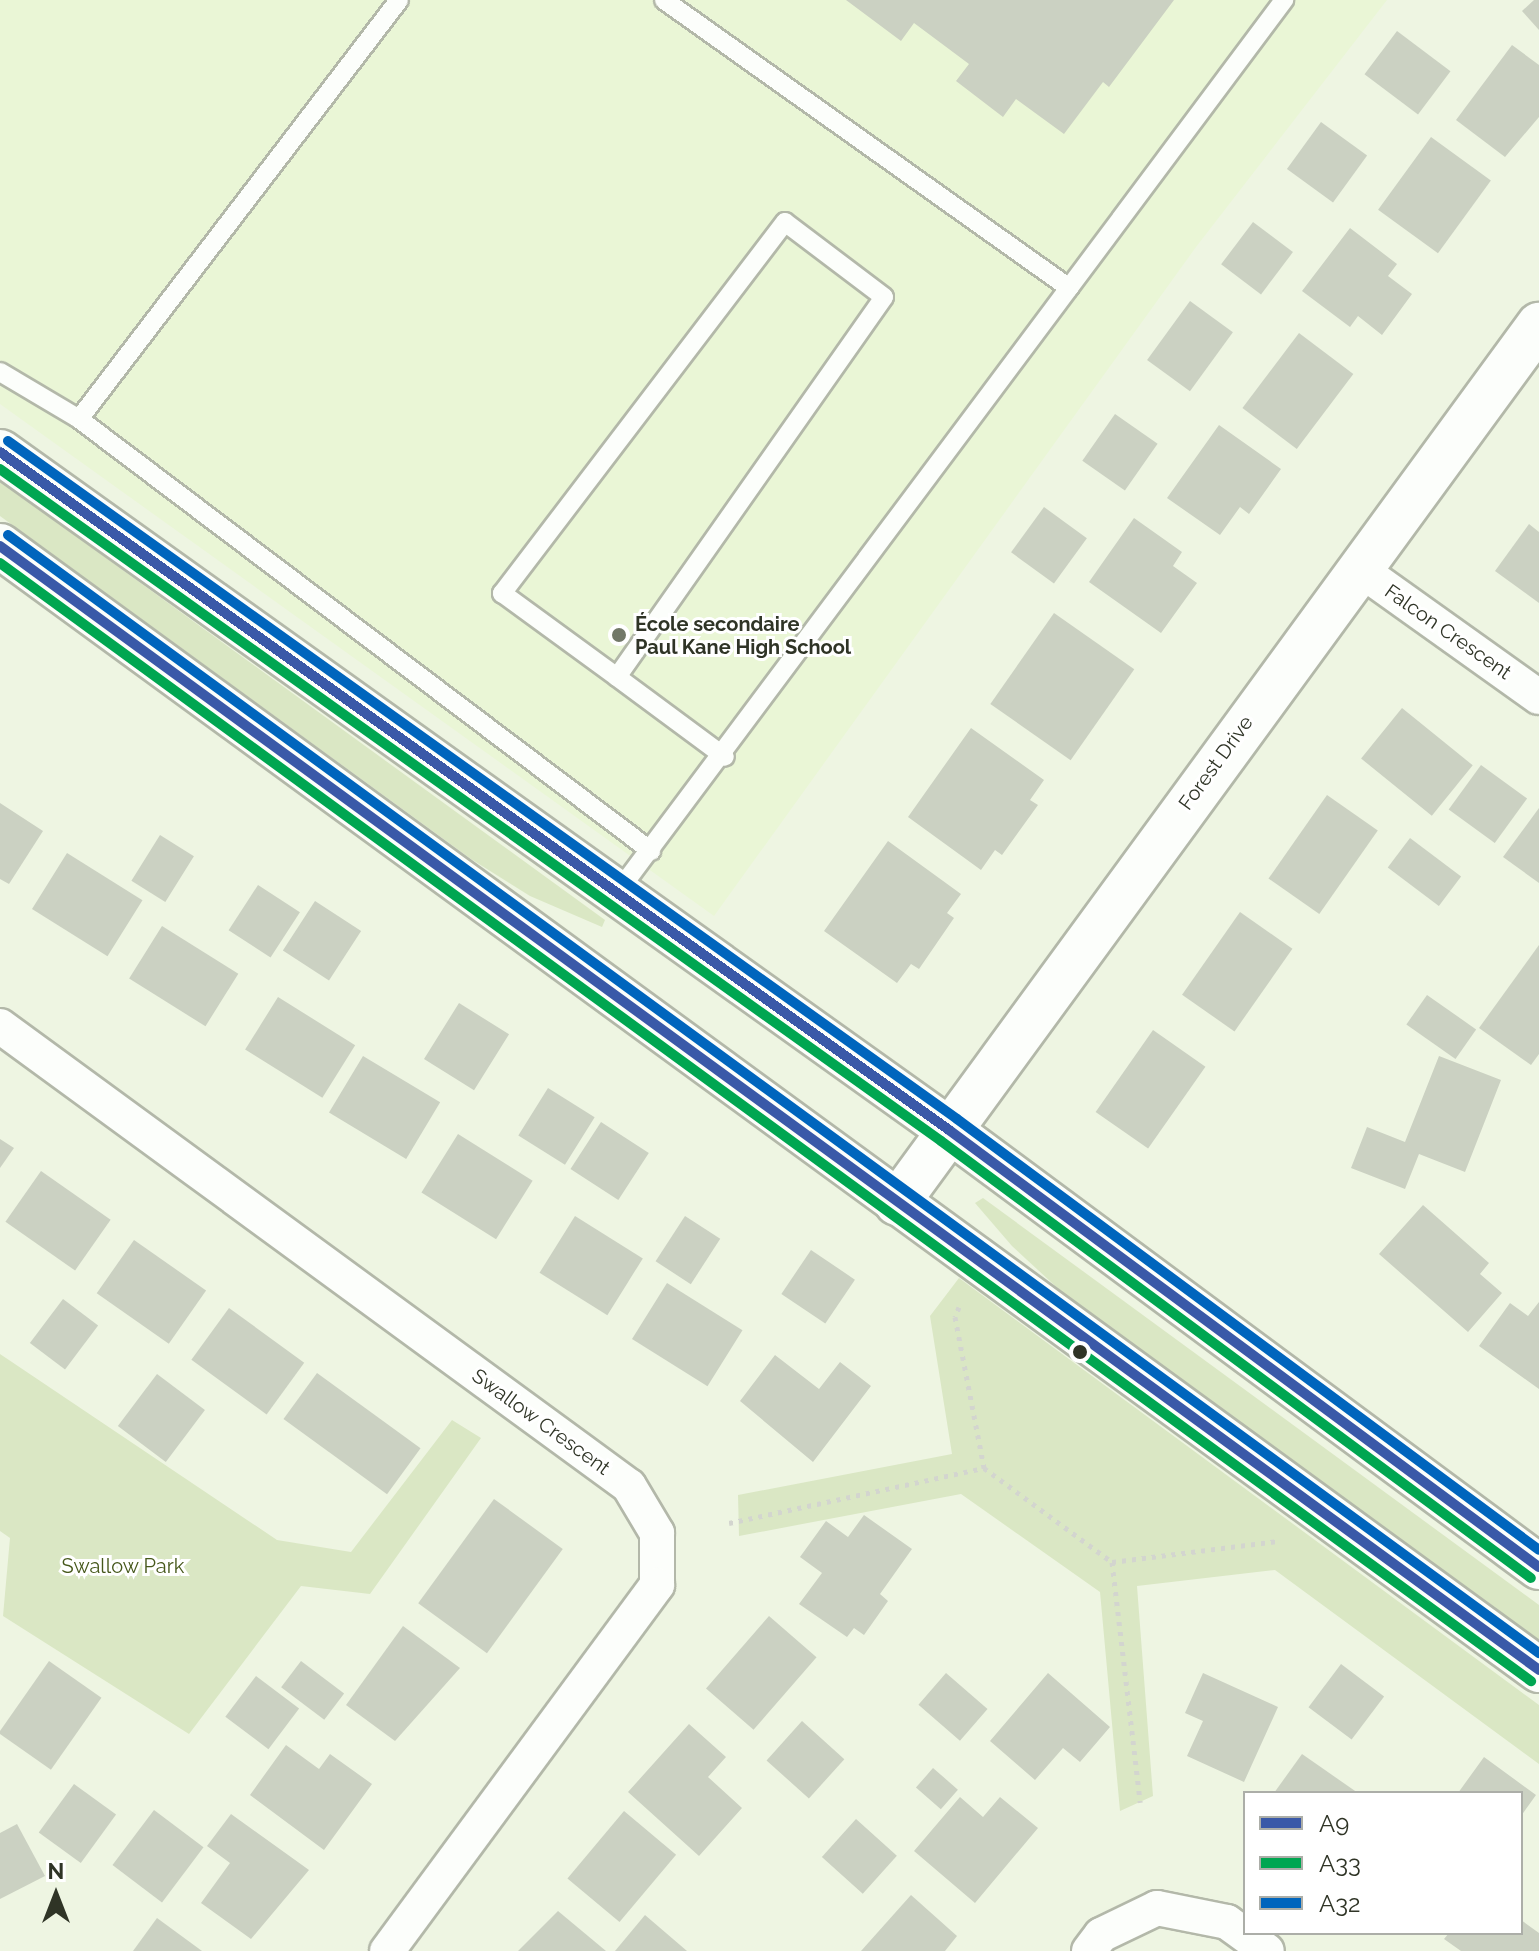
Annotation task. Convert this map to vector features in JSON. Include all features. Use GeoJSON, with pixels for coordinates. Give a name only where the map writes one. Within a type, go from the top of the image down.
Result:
{"type":"FeatureCollection","features":[{"type":"Feature","properties":{"kind":"main road","name":"Forest Drive"},"geometry":{"type":"LineString","coordinates":[[897,1203],[1358,568],[1539,325]]}},
{"type":"Feature","properties":{"kind":"main road"},"geometry":{"type":"LineString","coordinates":[[0,452],[949,1130],[1539,1567]]}},
{"type":"Feature","properties":{"kind":"main road"},"geometry":{"type":"LineString","coordinates":[[0,546],[1539,1670]]}},
{"type":"Feature","properties":{"kind":"street","name":"Falcon Crescent"},"geometry":{"type":"LineString","coordinates":[[1358,568],[1539,697]]}},
{"type":"Feature","properties":{"kind":"street","name":"Swallow Crescent"},"geometry":{"type":"LineString","coordinates":[[0,1026],[629,1486],[657,1533],[657,1585],[387,1951]]}},
{"type":"Feature","properties":{"kind":"street"},"geometry":{"type":"LineString","coordinates":[[1089,1951],[1101,1935],[1157,1908],[1227,1922],[1243,1934]]}},
{"type":"Feature","properties":{"kind":"street"},"geometry":{"type":"LineString","coordinates":[[1245,1935],[1267,1951]]}},
{"type":"Feature","properties":{"kind":"lane"},"geometry":{"type":"LineString","coordinates":[[79,419],[399,0]]}},
{"type":"Feature","properties":{"kind":"lane"},"geometry":{"type":"LineString","coordinates":[[664,0],[1069,288]]}},
{"type":"Feature","properties":{"kind":"lane"},"geometry":{"type":"LineString","coordinates":[[617,893],[725,757],[1284,0]]}},
{"type":"Feature","properties":{"kind":"lane"},"geometry":{"type":"LineString","coordinates":[[617,677],[884,297],[785,222],[502,593],[725,757]]}},
{"type":"Feature","properties":{"kind":"lane"},"geometry":{"type":"LineString","coordinates":[[0,372],[79,419],[651,851]]}},
{"type":"Feature","properties":{"kind":"path"},"geometry":{"type":"LineString","coordinates":[[959,1307],[955,1317],[984,1468],[1112,1562],[1278,1541]]}},
{"type":"Feature","properties":{"kind":"path"},"geometry":{"type":"LineString","coordinates":[[729,1523],[984,1468]]}},
{"type":"Feature","properties":{"kind":"path"},"geometry":{"type":"LineString","coordinates":[[1112,1562],[1140,1802]]}},
{"type":"Feature","properties":{"kind":"shaded area","name":"École secondaire Paul Kane High School"},"geometry":{"type":"Polygon","coordinates":[[[0,0],[1387,0],[1196,247],[714,916],[0,404],[0,0]]]}},
{"type":"Feature","properties":{"kind":"green space"},"geometry":{"type":"Polygon","coordinates":[[[0,481],[605,920],[602,927],[530,896],[471,859],[0,516],[0,481]]]}},
{"type":"Feature","properties":{"kind":"green space"},"geometry":{"type":"Polygon","coordinates":[[[983,1198],[1539,1605],[1539,1643],[1078,1307],[1012,1246],[975,1203],[983,1198]]]}},
{"type":"Feature","properties":{"kind":"green space"},"geometry":{"type":"Polygon","coordinates":[[[959,1278],[1539,1705],[1539,1764],[1275,1570],[1137,1586],[1153,1796],[1120,1811],[1100,1592],[961,1494],[739,1536],[738,1495],[952,1454],[930,1316],[959,1278]]]}},
{"type":"Feature","properties":{"kind":"green space","name":"Swallow Park"},"geometry":{"type":"Polygon","coordinates":[[[0,1354],[277,1540],[351,1552],[452,1420],[481,1438],[370,1594],[301,1586],[189,1734],[3,1616],[10,1538],[0,1531],[0,1354]]]}},
{"type":"Feature","properties":{"kind":"building"},"geometry":{"type":"Polygon","coordinates":[[[846,0],[1174,0],[1109,87],[1103,82],[1064,134],[1016,99],[1003,117],[956,81],[969,64],[914,23],[901,41],[846,0]]]}},
{"type":"Feature","properties":{"kind":"building"},"geometry":{"type":"Polygon","coordinates":[[[1534,0],[1539,0],[1539,30],[1522,11],[1534,0]]]}},
{"type":"Feature","properties":{"kind":"building"},"geometry":{"type":"Polygon","coordinates":[[[1397,31],[1451,71],[1418,114],[1365,74],[1397,31]]]}},
{"type":"Feature","properties":{"kind":"building"},"geometry":{"type":"Polygon","coordinates":[[[1512,45],[1539,65],[1539,117],[1505,157],[1456,120],[1512,45]]]}},
{"type":"Feature","properties":{"kind":"building"},"geometry":{"type":"Polygon","coordinates":[[[1321,122],[1367,156],[1333,202],[1287,169],[1321,122]]]}},
{"type":"Feature","properties":{"kind":"building"},"geometry":{"type":"Polygon","coordinates":[[[1431,137],[1491,180],[1438,253],[1378,210],[1431,137]]]}},
{"type":"Feature","properties":{"kind":"building"},"geometry":{"type":"Polygon","coordinates":[[[1253,222],[1293,252],[1261,294],[1221,264],[1253,222]]]}},
{"type":"Feature","properties":{"kind":"building"},"geometry":{"type":"Polygon","coordinates":[[[1350,228],[1397,264],[1388,276],[1412,294],[1382,335],[1358,316],[1350,327],[1302,291],[1350,228]]]}},
{"type":"Feature","properties":{"kind":"building"},"geometry":{"type":"Polygon","coordinates":[[[1190,301],[1233,332],[1190,391],[1147,360],[1190,301]]]}},
{"type":"Feature","properties":{"kind":"building"},"geometry":{"type":"Polygon","coordinates":[[[1299,333],[1353,374],[1297,449],[1242,408],[1299,333]]]}},
{"type":"Feature","properties":{"kind":"building"},"geometry":{"type":"Polygon","coordinates":[[[1115,414],[1158,444],[1125,491],[1082,461],[1115,414]]]}},
{"type":"Feature","properties":{"kind":"building"},"geometry":{"type":"Polygon","coordinates":[[[1219,425],[1281,469],[1249,514],[1240,507],[1220,535],[1167,498],[1219,425]]]}},
{"type":"Feature","properties":{"kind":"building"},"geometry":{"type":"Polygon","coordinates":[[[1044,507],[1087,538],[1054,583],[1011,552],[1044,507]]]}},
{"type":"Feature","properties":{"kind":"building"},"geometry":{"type":"Polygon","coordinates":[[[1134,518],[1182,552],[1173,566],[1197,583],[1161,633],[1089,582],[1134,518]]]}},
{"type":"Feature","properties":{"kind":"building"},"geometry":{"type":"Polygon","coordinates":[[[1529,524],[1539,532],[1539,603],[1495,571],[1529,524]]]}},
{"type":"Feature","properties":{"kind":"building"},"geometry":{"type":"Polygon","coordinates":[[[1054,613],[1134,669],[1071,760],[990,704],[1054,613]]]}},
{"type":"Feature","properties":{"kind":"building"},"geometry":{"type":"Polygon","coordinates":[[[1402,708],[1473,765],[1432,816],[1361,759],[1402,708]]]}},
{"type":"Feature","properties":{"kind":"building"},"geometry":{"type":"Polygon","coordinates":[[[971,728],[1044,780],[1030,800],[1038,805],[1002,855],[995,850],[981,870],[908,817],[971,728]]]}},
{"type":"Feature","properties":{"kind":"building"},"geometry":{"type":"Polygon","coordinates":[[[1481,765],[1527,799],[1495,843],[1449,809],[1481,765]]]}},
{"type":"Feature","properties":{"kind":"building"},"geometry":{"type":"Polygon","coordinates":[[[1327,795],[1378,831],[1319,914],[1268,879],[1327,795]]]}},
{"type":"Feature","properties":{"kind":"building"},"geometry":{"type":"Polygon","coordinates":[[[0,803],[43,831],[9,884],[0,879],[0,803]]]}},
{"type":"Feature","properties":{"kind":"building"},"geometry":{"type":"Polygon","coordinates":[[[1539,808],[1539,883],[1503,857],[1539,808]]]}},
{"type":"Feature","properties":{"kind":"building"},"geometry":{"type":"Polygon","coordinates":[[[160,835],[194,856],[165,902],[131,881],[160,835]]]}},
{"type":"Feature","properties":{"kind":"building"},"geometry":{"type":"Polygon","coordinates":[[[1410,838],[1461,877],[1439,906],[1388,868],[1410,838]]]}},
{"type":"Feature","properties":{"kind":"building"},"geometry":{"type":"Polygon","coordinates":[[[888,841],[961,894],[947,913],[954,918],[919,969],[911,964],[897,983],[824,931],[888,841]]]}},
{"type":"Feature","properties":{"kind":"building"},"geometry":{"type":"Polygon","coordinates":[[[67,853],[142,900],[108,956],[32,909],[67,853]]]}},
{"type":"Feature","properties":{"kind":"building"},"geometry":{"type":"Polygon","coordinates":[[[258,885],[300,912],[271,958],[229,930],[258,885]]]}},
{"type":"Feature","properties":{"kind":"building"},"geometry":{"type":"Polygon","coordinates":[[[315,901],[361,931],[329,980],[283,950],[315,901]]]}},
{"type":"Feature","properties":{"kind":"building"},"geometry":{"type":"Polygon","coordinates":[[[1240,912],[1292,949],[1234,1031],[1182,995],[1240,912]]]}},
{"type":"Feature","properties":{"kind":"building"},"geometry":{"type":"Polygon","coordinates":[[[162,926],[238,974],[205,1026],[129,979],[162,926]]]}},
{"type":"Feature","properties":{"kind":"building"},"geometry":{"type":"Polygon","coordinates":[[[1539,945],[1539,1054],[1531,1065],[1479,1028],[1539,945]]]}},
{"type":"Feature","properties":{"kind":"building"},"geometry":{"type":"Polygon","coordinates":[[[1427,995],[1476,1029],[1456,1059],[1406,1024],[1427,995]]]}},
{"type":"Feature","properties":{"kind":"building"},"geometry":{"type":"Polygon","coordinates":[[[278,997],[355,1045],[322,1098],[245,1050],[278,997]]]}},
{"type":"Feature","properties":{"kind":"building"},"geometry":{"type":"Polygon","coordinates":[[[459,1003],[509,1034],[474,1090],[424,1059],[459,1003]]]}},
{"type":"Feature","properties":{"kind":"building"},"geometry":{"type":"Polygon","coordinates":[[[1153,1030],[1205,1067],[1148,1149],[1096,1112],[1153,1030]]]}},
{"type":"Feature","properties":{"kind":"building"},"geometry":{"type":"Polygon","coordinates":[[[363,1056],[440,1102],[406,1159],[329,1113],[363,1056]]]}},
{"type":"Feature","properties":{"kind":"building"},"geometry":{"type":"Polygon","coordinates":[[[1439,1056],[1501,1080],[1465,1172],[1419,1154],[1405,1189],[1351,1168],[1367,1127],[1405,1142],[1439,1056]]]}},
{"type":"Feature","properties":{"kind":"building"},"geometry":{"type":"Polygon","coordinates":[[[548,1088],[595,1117],[565,1165],[518,1135],[548,1088]]]}},
{"type":"Feature","properties":{"kind":"building"},"geometry":{"type":"Polygon","coordinates":[[[601,1122],[649,1153],[618,1200],[571,1169],[601,1122]]]}},
{"type":"Feature","properties":{"kind":"building"},"geometry":{"type":"Polygon","coordinates":[[[458,1134],[533,1181],[496,1239],[421,1193],[458,1134]]]}},
{"type":"Feature","properties":{"kind":"building"},"geometry":{"type":"Polygon","coordinates":[[[0,1139],[14,1148],[0,1168],[0,1139]]]}},
{"type":"Feature","properties":{"kind":"building"},"geometry":{"type":"Polygon","coordinates":[[[41,1171],[111,1220],[75,1271],[5,1222],[41,1171]]]}},
{"type":"Feature","properties":{"kind":"building"},"geometry":{"type":"Polygon","coordinates":[[[1423,1205],[1489,1263],[1480,1274],[1502,1293],[1468,1332],[1379,1254],[1423,1205]]]}},
{"type":"Feature","properties":{"kind":"building"},"geometry":{"type":"Polygon","coordinates":[[[575,1216],[643,1258],[607,1315],[539,1273],[575,1216]]]}},
{"type":"Feature","properties":{"kind":"building"},"geometry":{"type":"Polygon","coordinates":[[[685,1216],[720,1239],[691,1284],[656,1261],[685,1216]]]}},
{"type":"Feature","properties":{"kind":"building"},"geometry":{"type":"Polygon","coordinates":[[[134,1240],[206,1290],[169,1344],[97,1293],[134,1240]]]}},
{"type":"Feature","properties":{"kind":"building"},"geometry":{"type":"Polygon","coordinates":[[[811,1250],[855,1280],[825,1324],[781,1294],[811,1250]]]}},
{"type":"Feature","properties":{"kind":"building"},"geometry":{"type":"Polygon","coordinates":[[[667,1283],[742,1330],[708,1386],[632,1339],[667,1283]]]}},
{"type":"Feature","properties":{"kind":"building"},"geometry":{"type":"Polygon","coordinates":[[[63,1299],[98,1325],[65,1369],[30,1343],[63,1299]]]}},
{"type":"Feature","properties":{"kind":"building"},"geometry":{"type":"Polygon","coordinates":[[[1539,1302],[1539,1389],[1479,1346],[1510,1303],[1528,1316],[1539,1302]]]}},
{"type":"Feature","properties":{"kind":"building"},"geometry":{"type":"Polygon","coordinates":[[[229,1308],[304,1363],[267,1414],[191,1360],[229,1308]]]}},
{"type":"Feature","properties":{"kind":"building"},"geometry":{"type":"Polygon","coordinates":[[[775,1355],[819,1389],[840,1362],[871,1386],[813,1462],[740,1401],[775,1355]]]}},
{"type":"Feature","properties":{"kind":"building"},"geometry":{"type":"Polygon","coordinates":[[[317,1373],[421,1448],[387,1494],[283,1419],[317,1373]]]}},
{"type":"Feature","properties":{"kind":"building"},"geometry":{"type":"Polygon","coordinates":[[[157,1374],[205,1410],[166,1462],[118,1426],[157,1374]]]}},
{"type":"Feature","properties":{"kind":"building"},"geometry":{"type":"Polygon","coordinates":[[[494,1499],[563,1549],[487,1653],[418,1603],[494,1499]]]}},
{"type":"Feature","properties":{"kind":"building"},"geometry":{"type":"Polygon","coordinates":[[[864,1515],[912,1549],[880,1594],[888,1601],[864,1635],[854,1628],[847,1637],[799,1604],[822,1573],[800,1557],[826,1521],[848,1537],[864,1515]]]}},
{"type":"Feature","properties":{"kind":"building"},"geometry":{"type":"Polygon","coordinates":[[[769,1616],[817,1657],[754,1730],[706,1688],[769,1616]]]}},
{"type":"Feature","properties":{"kind":"building"},"geometry":{"type":"Polygon","coordinates":[[[403,1626],[460,1668],[395,1741],[346,1705],[403,1626]]]}},
{"type":"Feature","properties":{"kind":"building"},"geometry":{"type":"Polygon","coordinates":[[[49,1661],[101,1698],[51,1770],[0,1734],[49,1661]]]}},
{"type":"Feature","properties":{"kind":"building"},"geometry":{"type":"Polygon","coordinates":[[[301,1661],[344,1693],[324,1720],[281,1687],[301,1661]]]}},
{"type":"Feature","properties":{"kind":"building"},"geometry":{"type":"Polygon","coordinates":[[[1341,1664],[1384,1696],[1352,1740],[1309,1707],[1341,1664]]]}},
{"type":"Feature","properties":{"kind":"building"},"geometry":{"type":"Polygon","coordinates":[[[946,1673],[988,1709],[960,1741],[918,1705],[946,1673]]]}},
{"type":"Feature","properties":{"kind":"building"},"geometry":{"type":"Polygon","coordinates":[[[1048,1673],[1110,1727],[1080,1762],[1063,1748],[1035,1780],[990,1741],[1048,1673]]]}},
{"type":"Feature","properties":{"kind":"building"},"geometry":{"type":"Polygon","coordinates":[[[1203,1673],[1278,1707],[1244,1782],[1187,1756],[1203,1721],[1185,1713],[1203,1673]]]}},
{"type":"Feature","properties":{"kind":"building"},"geometry":{"type":"Polygon","coordinates":[[[256,1676],[299,1708],[268,1749],[225,1717],[256,1676]]]}},
{"type":"Feature","properties":{"kind":"building"},"geometry":{"type":"Polygon","coordinates":[[[802,1721],[844,1759],[809,1799],[767,1760],[802,1721]]]}},
{"type":"Feature","properties":{"kind":"building"},"geometry":{"type":"Polygon","coordinates":[[[689,1724],[726,1757],[708,1777],[742,1808],[699,1856],[628,1792],[689,1724]]]}},
{"type":"Feature","properties":{"kind":"building"},"geometry":{"type":"Polygon","coordinates":[[[286,1745],[319,1769],[330,1754],[372,1784],[324,1850],[250,1795],[286,1745]]]}},
{"type":"Feature","properties":{"kind":"building"},"geometry":{"type":"Polygon","coordinates":[[[1302,1754],[1355,1791],[1275,1791],[1302,1754]]]}},
{"type":"Feature","properties":{"kind":"building"},"geometry":{"type":"Polygon","coordinates":[[[1484,1757],[1536,1795],[1523,1813],[1523,1791],[1459,1791],[1484,1757]]]}},
{"type":"Feature","properties":{"kind":"building"},"geometry":{"type":"Polygon","coordinates":[[[933,1768],[958,1790],[941,1809],[916,1788],[933,1768]]]}},
{"type":"Feature","properties":{"kind":"building"},"geometry":{"type":"Polygon","coordinates":[[[74,1784],[116,1815],[81,1863],[39,1833],[74,1784]]]}},
{"type":"Feature","properties":{"kind":"building"},"geometry":{"type":"Polygon","coordinates":[[[960,1797],[983,1817],[1000,1797],[1038,1828],[975,1903],[914,1851],[960,1797]]]}},
{"type":"Feature","properties":{"kind":"building"},"geometry":{"type":"Polygon","coordinates":[[[154,1810],[204,1847],[162,1902],[112,1865],[154,1810]]]}},
{"type":"Feature","properties":{"kind":"building"},"geometry":{"type":"Polygon","coordinates":[[[624,1811],[676,1855],[620,1922],[567,1878],[624,1811]]]}},
{"type":"Feature","properties":{"kind":"building"},"geometry":{"type":"Polygon","coordinates":[[[231,1814],[309,1870],[251,1939],[201,1903],[230,1863],[207,1846],[231,1814]]]}},
{"type":"Feature","properties":{"kind":"building"},"geometry":{"type":"Polygon","coordinates":[[[856,1819],[897,1856],[863,1894],[822,1857],[856,1819]]]}},
{"type":"Feature","properties":{"kind":"building"},"geometry":{"type":"Polygon","coordinates":[[[17,1824],[45,1876],[0,1899],[0,1833],[17,1824]]]}},
{"type":"Feature","properties":{"kind":"building"},"geometry":{"type":"Polygon","coordinates":[[[911,1895],[957,1936],[945,1951],[861,1951],[911,1895]]]}},
{"type":"Feature","properties":{"kind":"building"},"geometry":{"type":"Polygon","coordinates":[[[558,1911],[606,1951],[518,1951],[558,1911]]]}},
{"type":"Feature","properties":{"kind":"building"},"geometry":{"type":"Polygon","coordinates":[[[645,1915],[687,1951],[615,1951],[645,1915]]]}},
{"type":"Feature","properties":{"kind":"building"},"geometry":{"type":"Polygon","coordinates":[[[157,1918],[202,1951],[133,1951],[157,1918]]]}},
{"type":"Feature","properties":{"kind":"building"},"geometry":{"type":"Polygon","coordinates":[[[1523,1921],[1539,1933],[1539,1951],[1461,1951],[1444,1939],[1447,1935],[1523,1935],[1523,1921]]]}},
{"type":"Feature","properties":{"kind":"transit line","name":"A32"},"geometry":{"type":"LineString","coordinates":[[8,441],[957,1119],[1539,1550]]}},
{"type":"Feature","properties":{"kind":"transit line","name":"A9"},"geometry":{"type":"LineString","coordinates":[[0,452],[949,1130],[1539,1567]]}},
{"type":"Feature","properties":{"kind":"transit line","name":"A33"},"geometry":{"type":"LineString","coordinates":[[0,469],[941,1141],[1531,1578]]}},
{"type":"Feature","properties":{"kind":"transit line","name":"A32"},"geometry":{"type":"LineString","coordinates":[[8,535],[1539,1653]]}},
{"type":"Feature","properties":{"kind":"transit line","name":"A9"},"geometry":{"type":"LineString","coordinates":[[0,546],[1539,1670]]}},
{"type":"Feature","properties":{"kind":"transit line","name":"A33"},"geometry":{"type":"LineString","coordinates":[[0,563],[1531,1681]]}},
{"type":"Feature","properties":{"kind":"place","name":"École secondaire Paul Kane High School"},"geometry":{"type":"Point","coordinates":[619,635]}}]}
